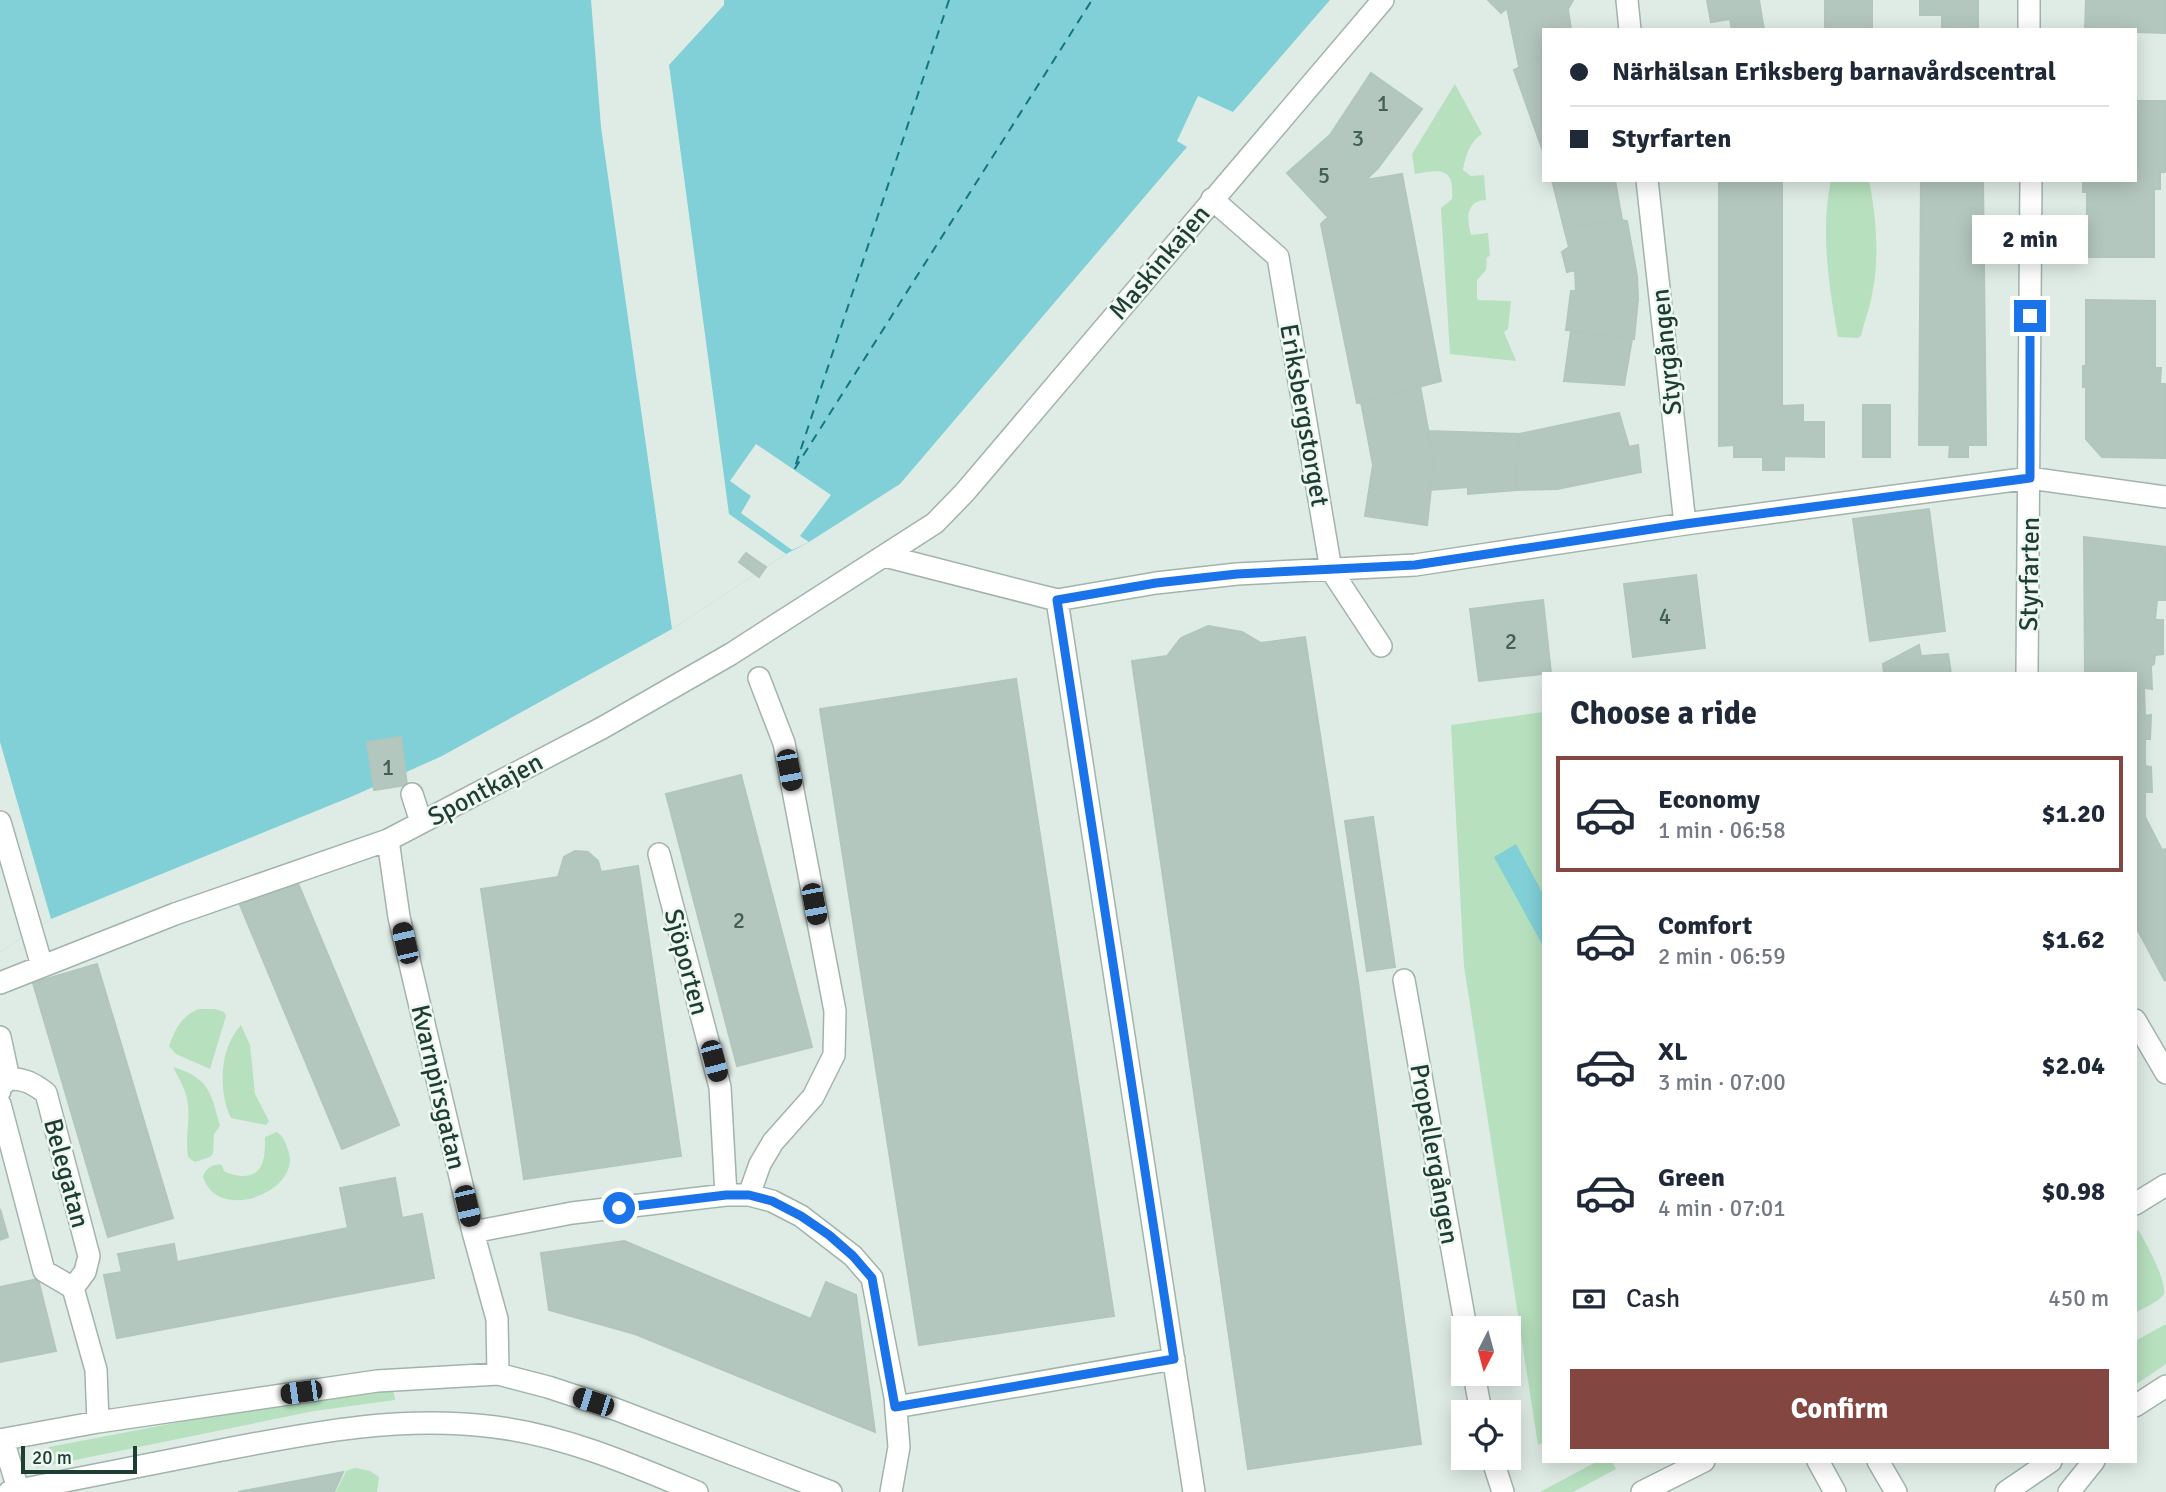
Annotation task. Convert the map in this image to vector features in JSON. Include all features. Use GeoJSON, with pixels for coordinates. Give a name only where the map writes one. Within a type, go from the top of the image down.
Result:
{"type":"FeatureCollection","features":[{"type":"Feature","properties":{"kind":"street","name":"Maskinkajen"},"geometry":{"type":"LineString","coordinates":[[935,523],[965,492],[1382,0]]}},
{"type":"Feature","properties":{"kind":"street"},"geometry":{"type":"LineString","coordinates":[[1627,0],[1630,28]]}},
{"type":"Feature","properties":{"kind":"street"},"geometry":{"type":"LineString","coordinates":[[2029,0],[2029,28]]}},
{"type":"Feature","properties":{"kind":"street","name":"Styrgången"},"geometry":{"type":"LineString","coordinates":[[1647,182],[1685,524]]}},
{"type":"Feature","properties":{"kind":"street","name":"Styrfarten"},"geometry":{"type":"LineString","coordinates":[[2027,672],[2031,182]]}},
{"type":"Feature","properties":{"kind":"street","name":"Eriksbergstorget"},"geometry":{"type":"LineString","coordinates":[[1212,199],[1278,257],[1331,570],[1381,646]]}},
{"type":"Feature","properties":{"kind":"street"},"geometry":{"type":"LineString","coordinates":[[885,555],[1057,600],[1156,583],[1223,576],[1415,565],[1685,524],[2030,478],[2166,497]]}},
{"type":"Feature","properties":{"kind":"street","name":"Spontkajen"},"geometry":{"type":"LineString","coordinates":[[0,983],[175,914],[388,839],[602,728],[720,661],[935,523]]}},
{"type":"Feature","properties":{"kind":"street"},"geometry":{"type":"LineString","coordinates":[[1057,600],[1194,1492]]}},
{"type":"Feature","properties":{"kind":"street"},"geometry":{"type":"LineString","coordinates":[[749,1195],[760,1164],[773,1142],[813,1097],[834,1055],[835,1022],[784,743],[759,678]]}},
{"type":"Feature","properties":{"kind":"street"},"geometry":{"type":"LineString","coordinates":[[412,794],[421,822]]}},
{"type":"Feature","properties":{"kind":"street"},"geometry":{"type":"LineString","coordinates":[[0,822],[42,966]]}},
{"type":"Feature","properties":{"kind":"street","name":"Kvarnpirsgatan"},"geometry":{"type":"LineString","coordinates":[[388,839],[399,917],[473,1232],[497,1319],[498,1374]]}},
{"type":"Feature","properties":{"kind":"street","name":"Sjöporten"},"geometry":{"type":"LineString","coordinates":[[659,854],[720,1087],[726,1195]]}},
{"type":"Feature","properties":{"kind":"street","name":"Propellergången"},"geometry":{"type":"LineString","coordinates":[[1404,980],[1464,1316]]}},
{"type":"Feature","properties":{"kind":"street"},"geometry":{"type":"LineString","coordinates":[[2137,1023],[2166,1073]]}},
{"type":"Feature","properties":{"kind":"street","name":"Belegatan"},"geometry":{"type":"LineString","coordinates":[[0,1037],[5,1085],[18,1079],[33,1083],[46,1093],[89,1256],[85,1272],[73,1288],[44,1271],[0,1104]]}},
{"type":"Feature","properties":{"kind":"street"},"geometry":{"type":"LineString","coordinates":[[2137,1203],[2166,1185]]}},
{"type":"Feature","properties":{"kind":"street"},"geometry":{"type":"LineString","coordinates":[[473,1232],[572,1213],[726,1195],[749,1195],[772,1201],[810,1222],[853,1256],[872,1278],[895,1407],[899,1447],[891,1492]]}},
{"type":"Feature","properties":{"kind":"street"},"geometry":{"type":"LineString","coordinates":[[73,1288],[96,1370],[98,1422]]}},
{"type":"Feature","properties":{"kind":"street"},"geometry":{"type":"LineString","coordinates":[[895,1407],[1174,1359]]}},
{"type":"Feature","properties":{"kind":"street"},"geometry":{"type":"LineString","coordinates":[[697,1492],[617,1460],[547,1437],[496,1427],[422,1422],[349,1427],[16,1491],[1,1440],[98,1422],[377,1381],[498,1374],[615,1409],[831,1492]]}},
{"type":"Feature","properties":{"kind":"street"},"geometry":{"type":"LineString","coordinates":[[2139,1405],[2166,1386]]}},
{"type":"Feature","properties":{"kind":"street"},"geometry":{"type":"LineString","coordinates":[[1642,1492],[1700,1463]]}},
{"type":"Feature","properties":{"kind":"street"},"geometry":{"type":"LineString","coordinates":[[1819,1463],[1835,1492]]}},
{"type":"Feature","properties":{"kind":"street"},"geometry":{"type":"LineString","coordinates":[[1879,1463],[1896,1492]]}},
{"type":"Feature","properties":{"kind":"street"},"geometry":{"type":"LineString","coordinates":[[2006,1492],[2048,1463]]}},
{"type":"Feature","properties":{"kind":"street"},"geometry":{"type":"LineString","coordinates":[[2069,1492],[2092,1463]]}},
{"type":"Feature","properties":{"kind":"street"},"geometry":{"type":"LineString","coordinates":[[1496,1470],[1503,1492]]}},
{"type":"Feature","properties":{"kind":"green space"},"geometry":{"type":"Polygon","coordinates":[[[1455,84],[1482,134],[1469,150],[1463,170],[1471,176],[1484,175],[1486,200],[1474,204],[1468,217],[1471,235],[1488,233],[1490,256],[1487,257],[1486,270],[1477,280],[1477,298],[1511,301],[1508,329],[1504,332],[1516,361],[1450,354],[1441,208],[1452,199],[1451,181],[1448,176],[1438,171],[1415,174],[1412,154],[1455,84]]]}},
{"type":"Feature","properties":{"kind":"green space"},"geometry":{"type":"Polygon","coordinates":[[[1831,182],[1869,182],[1875,222],[1876,266],[1870,304],[1861,336],[1858,338],[1838,337],[1826,239],[1831,182]]]}},
{"type":"Feature","properties":{"kind":"green space"},"geometry":{"type":"Polygon","coordinates":[[[1542,712],[1542,1443],[1538,1445],[1521,1335],[1521,1316],[1518,1316],[1464,966],[1451,725],[1542,712]]]}},
{"type":"Feature","properties":{"kind":"green space"},"geometry":{"type":"Polygon","coordinates":[[[198,1009],[215,1009],[224,1012],[226,1016],[210,1069],[176,1054],[169,1046],[179,1024],[198,1009]]]}},
{"type":"Feature","properties":{"kind":"green space"},"geometry":{"type":"Polygon","coordinates":[[[241,1025],[250,1045],[255,1094],[269,1121],[266,1125],[231,1118],[224,1095],[225,1058],[228,1046],[241,1025]]]}},
{"type":"Feature","properties":{"kind":"green space"},"geometry":{"type":"Polygon","coordinates":[[[173,1067],[194,1076],[207,1088],[220,1126],[214,1134],[213,1154],[195,1162],[188,1157],[187,1100],[173,1067]]]}},
{"type":"Feature","properties":{"kind":"green space"},"geometry":{"type":"Polygon","coordinates":[[[277,1132],[288,1150],[289,1165],[283,1178],[272,1189],[256,1197],[240,1200],[224,1198],[211,1191],[203,1176],[208,1168],[222,1165],[224,1171],[241,1176],[255,1173],[264,1158],[265,1137],[277,1132]]]}},
{"type":"Feature","properties":{"kind":"green space"},"geometry":{"type":"Polygon","coordinates":[[[2137,1230],[2162,1280],[2164,1294],[2137,1312],[2137,1230]]]}},
{"type":"Feature","properties":{"kind":"green space"},"geometry":{"type":"Polygon","coordinates":[[[2166,1324],[2166,1364],[2137,1384],[2137,1340],[2166,1324]]]}},
{"type":"Feature","properties":{"kind":"green space"},"geometry":{"type":"Polygon","coordinates":[[[393,1389],[395,1400],[314,1411],[36,1468],[36,1461],[49,1447],[275,1404],[393,1389]]]}},
{"type":"Feature","properties":{"kind":"green space"},"geometry":{"type":"Polygon","coordinates":[[[1594,1463],[1613,1463],[1616,1469],[1573,1492],[1540,1492],[1594,1463]]]}},
{"type":"Feature","properties":{"kind":"green space"},"geometry":{"type":"Polygon","coordinates":[[[355,1468],[370,1471],[379,1477],[377,1492],[336,1492],[346,1471],[355,1468]]]}},
{"type":"Feature","properties":{"kind":"water"},"geometry":{"type":"Polygon","coordinates":[[[0,0],[1330,0],[1233,112],[1198,96],[1177,141],[1187,147],[900,484],[786,554],[672,629],[442,756],[353,796],[51,919],[0,952],[0,0]]]}},
{"type":"Feature","properties":{"kind":"water"},"geometry":{"type":"Polygon","coordinates":[[[1516,844],[1542,892],[1542,944],[1494,857],[1516,844]]]}},
{"type":"Feature","properties":{"kind":"pier"},"geometry":{"type":"Polygon","coordinates":[[[591,0],[724,0],[724,5],[669,65],[729,514],[786,554],[672,629],[601,127],[591,0]]]}},
{"type":"Feature","properties":{"kind":"pier"},"geometry":{"type":"Polygon","coordinates":[[[756,444],[831,495],[800,536],[809,542],[792,550],[741,513],[751,496],[730,481],[756,444]]]}},
{"type":"Feature","properties":{"kind":"pier"},"geometry":{"type":"Polygon","coordinates":[[[0,742],[51,919],[0,952],[0,742]]]}},
{"type":"Feature","properties":{"kind":"building"},"geometry":{"type":"Polygon","coordinates":[[[1488,0],[1517,0],[1501,13],[1488,0]]]}},
{"type":"Feature","properties":{"kind":"building"},"geometry":{"type":"Polygon","coordinates":[[[1517,0],[1573,0],[1568,9],[1571,28],[1542,28],[1542,56],[1519,66],[1507,8],[1517,0]]]}},
{"type":"Feature","properties":{"kind":"building"},"geometry":{"type":"Polygon","coordinates":[[[1707,0],[1759,0],[1764,28],[1732,28],[1730,19],[1711,22],[1707,0]]]}},
{"type":"Feature","properties":{"kind":"building"},"geometry":{"type":"Polygon","coordinates":[[[1825,0],[1872,0],[1872,28],[1825,28],[1825,0]]]}},
{"type":"Feature","properties":{"kind":"building"},"geometry":{"type":"Polygon","coordinates":[[[1920,0],[1978,0],[1978,28],[1942,28],[1942,15],[1920,15],[1920,0]]]}},
{"type":"Feature","properties":{"kind":"building"},"geometry":{"type":"Polygon","coordinates":[[[2086,0],[2166,0],[2166,33],[2137,32],[2137,28],[2085,28],[2086,0]]]}},
{"type":"Feature","properties":{"kind":"building"},"geometry":{"type":"Polygon","coordinates":[[[1542,56],[1542,148],[1514,70],[1542,56]]]}},
{"type":"Feature","properties":{"kind":"building"},"geometry":{"type":"Polygon","coordinates":[[[1371,73],[1422,109],[1378,168],[1328,217],[1287,173],[1330,135],[1371,73]]]}},
{"type":"Feature","properties":{"kind":"building"},"geometry":{"type":"Polygon","coordinates":[[[2137,101],[2166,101],[2166,172],[2160,172],[2160,189],[2154,189],[2154,257],[2087,257],[2087,192],[2083,192],[2083,182],[2137,182],[2137,101]]]}},
{"type":"Feature","properties":{"kind":"building"},"geometry":{"type":"Polygon","coordinates":[[[1402,174],[1441,381],[1357,403],[1321,224],[1366,180],[1402,174]]]}},
{"type":"Feature","properties":{"kind":"building"},"geometry":{"type":"Polygon","coordinates":[[[1552,182],[1615,182],[1622,220],[1564,228],[1552,182]]]}},
{"type":"Feature","properties":{"kind":"building"},"geometry":{"type":"Polygon","coordinates":[[[1719,182],[1782,182],[1782,406],[1803,405],[1803,422],[1824,422],[1824,457],[1784,456],[1784,470],[1763,470],[1763,457],[1734,457],[1734,445],[1719,446],[1719,182]]]}},
{"type":"Feature","properties":{"kind":"building"},"geometry":{"type":"Polygon","coordinates":[[[1921,182],[1983,182],[1986,445],[1968,445],[1968,457],[1949,457],[1950,445],[1919,445],[1921,182]]]}},
{"type":"Feature","properties":{"kind":"building"},"geometry":{"type":"Polygon","coordinates":[[[1627,221],[1637,276],[1634,339],[1566,330],[1571,291],[1576,291],[1575,270],[1567,272],[1562,252],[1569,247],[1564,228],[1627,221]]]}},
{"type":"Feature","properties":{"kind":"building"},"geometry":{"type":"Polygon","coordinates":[[[2086,300],[2155,301],[2155,368],[2161,368],[2160,384],[2166,384],[2166,458],[2102,457],[2086,439],[2086,386],[2083,387],[2083,366],[2086,366],[2086,300]]]}},
{"type":"Feature","properties":{"kind":"building"},"geometry":{"type":"Polygon","coordinates":[[[1571,331],[1632,339],[1624,385],[1564,381],[1571,331]]]}},
{"type":"Feature","properties":{"kind":"building"},"geometry":{"type":"Polygon","coordinates":[[[1420,386],[1434,461],[1427,525],[1365,516],[1373,465],[1361,402],[1420,386]]]}},
{"type":"Feature","properties":{"kind":"building"},"geometry":{"type":"Polygon","coordinates":[[[1863,405],[1890,405],[1890,457],[1863,457],[1863,405]]]}},
{"type":"Feature","properties":{"kind":"building"},"geometry":{"type":"Polygon","coordinates":[[[1619,413],[1629,447],[1638,445],[1641,472],[1557,489],[1516,490],[1519,434],[1619,413]]]}},
{"type":"Feature","properties":{"kind":"building"},"geometry":{"type":"Polygon","coordinates":[[[1428,431],[1519,434],[1516,490],[1468,494],[1468,487],[1430,490],[1434,461],[1428,431]]]}},
{"type":"Feature","properties":{"kind":"building"},"geometry":{"type":"Polygon","coordinates":[[[1929,509],[1945,631],[1870,641],[1853,519],[1929,509]]]}},
{"type":"Feature","properties":{"kind":"building"},"geometry":{"type":"Polygon","coordinates":[[[2084,537],[2166,547],[2166,600],[2157,600],[2155,620],[2163,620],[2163,654],[2155,655],[2154,664],[2151,666],[2152,689],[2144,688],[2145,716],[2151,715],[2150,739],[2145,739],[2145,766],[2151,767],[2152,792],[2145,792],[2145,817],[2162,850],[2166,849],[2165,981],[2137,929],[2137,672],[2085,672],[2084,537]]]}},
{"type":"Feature","properties":{"kind":"building"},"geometry":{"type":"Polygon","coordinates":[[[746,553],[766,567],[759,577],[739,562],[746,553]]]}},
{"type":"Feature","properties":{"kind":"building"},"geometry":{"type":"Polygon","coordinates":[[[1696,575],[1705,648],[1633,657],[1624,584],[1696,575]]]}},
{"type":"Feature","properties":{"kind":"building"},"geometry":{"type":"Polygon","coordinates":[[[1543,600],[1551,672],[1479,681],[1470,609],[1543,600]]]}},
{"type":"Feature","properties":{"kind":"building"},"geometry":{"type":"Polygon","coordinates":[[[1208,626],[1242,632],[1261,643],[1305,637],[1358,982],[1421,1444],[1248,1469],[1132,661],[1167,656],[1181,638],[1208,626]]]}},
{"type":"Feature","properties":{"kind":"building"},"geometry":{"type":"Polygon","coordinates":[[[1919,645],[1921,656],[1948,654],[1951,672],[1884,672],[1883,664],[1919,645]]]}},
{"type":"Feature","properties":{"kind":"building"},"geometry":{"type":"Polygon","coordinates":[[[1016,679],[1114,1316],[919,1345],[820,709],[1016,679]]]}},
{"type":"Feature","properties":{"kind":"building"},"geometry":{"type":"Polygon","coordinates":[[[401,737],[407,785],[374,790],[367,742],[401,737]]]}},
{"type":"Feature","properties":{"kind":"building"},"geometry":{"type":"Polygon","coordinates":[[[741,775],[812,1047],[737,1066],[666,794],[741,775]]]}},
{"type":"Feature","properties":{"kind":"building"},"geometry":{"type":"Polygon","coordinates":[[[1373,817],[1395,967],[1367,971],[1345,821],[1373,817]]]}},
{"type":"Feature","properties":{"kind":"building"},"geometry":{"type":"Polygon","coordinates":[[[575,851],[588,852],[598,861],[601,872],[638,866],[681,1156],[524,1179],[481,889],[558,877],[564,857],[575,851]]]}},
{"type":"Feature","properties":{"kind":"building"},"geometry":{"type":"Polygon","coordinates":[[[297,881],[399,1125],[342,1149],[240,905],[297,881]]]}},
{"type":"Feature","properties":{"kind":"building"},"geometry":{"type":"Polygon","coordinates":[[[97,964],[173,1218],[108,1237],[33,983],[97,964]]]}},
{"type":"Feature","properties":{"kind":"building"},"geometry":{"type":"Polygon","coordinates":[[[395,1178],[402,1218],[422,1214],[434,1278],[117,1338],[104,1275],[122,1272],[118,1254],[174,1244],[177,1262],[348,1228],[340,1188],[395,1178]]]}},
{"type":"Feature","properties":{"kind":"building"},"geometry":{"type":"Polygon","coordinates":[[[0,1209],[8,1237],[0,1240],[0,1209]]]}},
{"type":"Feature","properties":{"kind":"building"},"geometry":{"type":"Polygon","coordinates":[[[624,1241],[811,1319],[826,1282],[856,1295],[875,1432],[635,1334],[549,1310],[541,1253],[624,1241]]]}},
{"type":"Feature","properties":{"kind":"building"},"geometry":{"type":"Polygon","coordinates":[[[38,1279],[56,1351],[0,1362],[0,1287],[38,1279]]]}},
{"type":"Feature","properties":{"kind":"building"},"geometry":{"type":"Polygon","coordinates":[[[343,1472],[334,1492],[238,1492],[343,1472]]]}},
{"type":"Feature","properties":{"kind":"ferry route"},"geometry":{"type":"LineString","coordinates":[[949,0],[794,470],[1092,0]]}},
{"type":"Feature","properties":{"kind":"route"},"geometry":{"type":"LineString","coordinates":[[619,1208],[726,1195],[749,1195],[772,1201],[829,1235],[853,1256],[872,1278],[895,1407],[1174,1359],[1057,600],[1156,583],[1237,574],[1415,565],[1685,524],[2030,478],[2030,316]]}}]}
